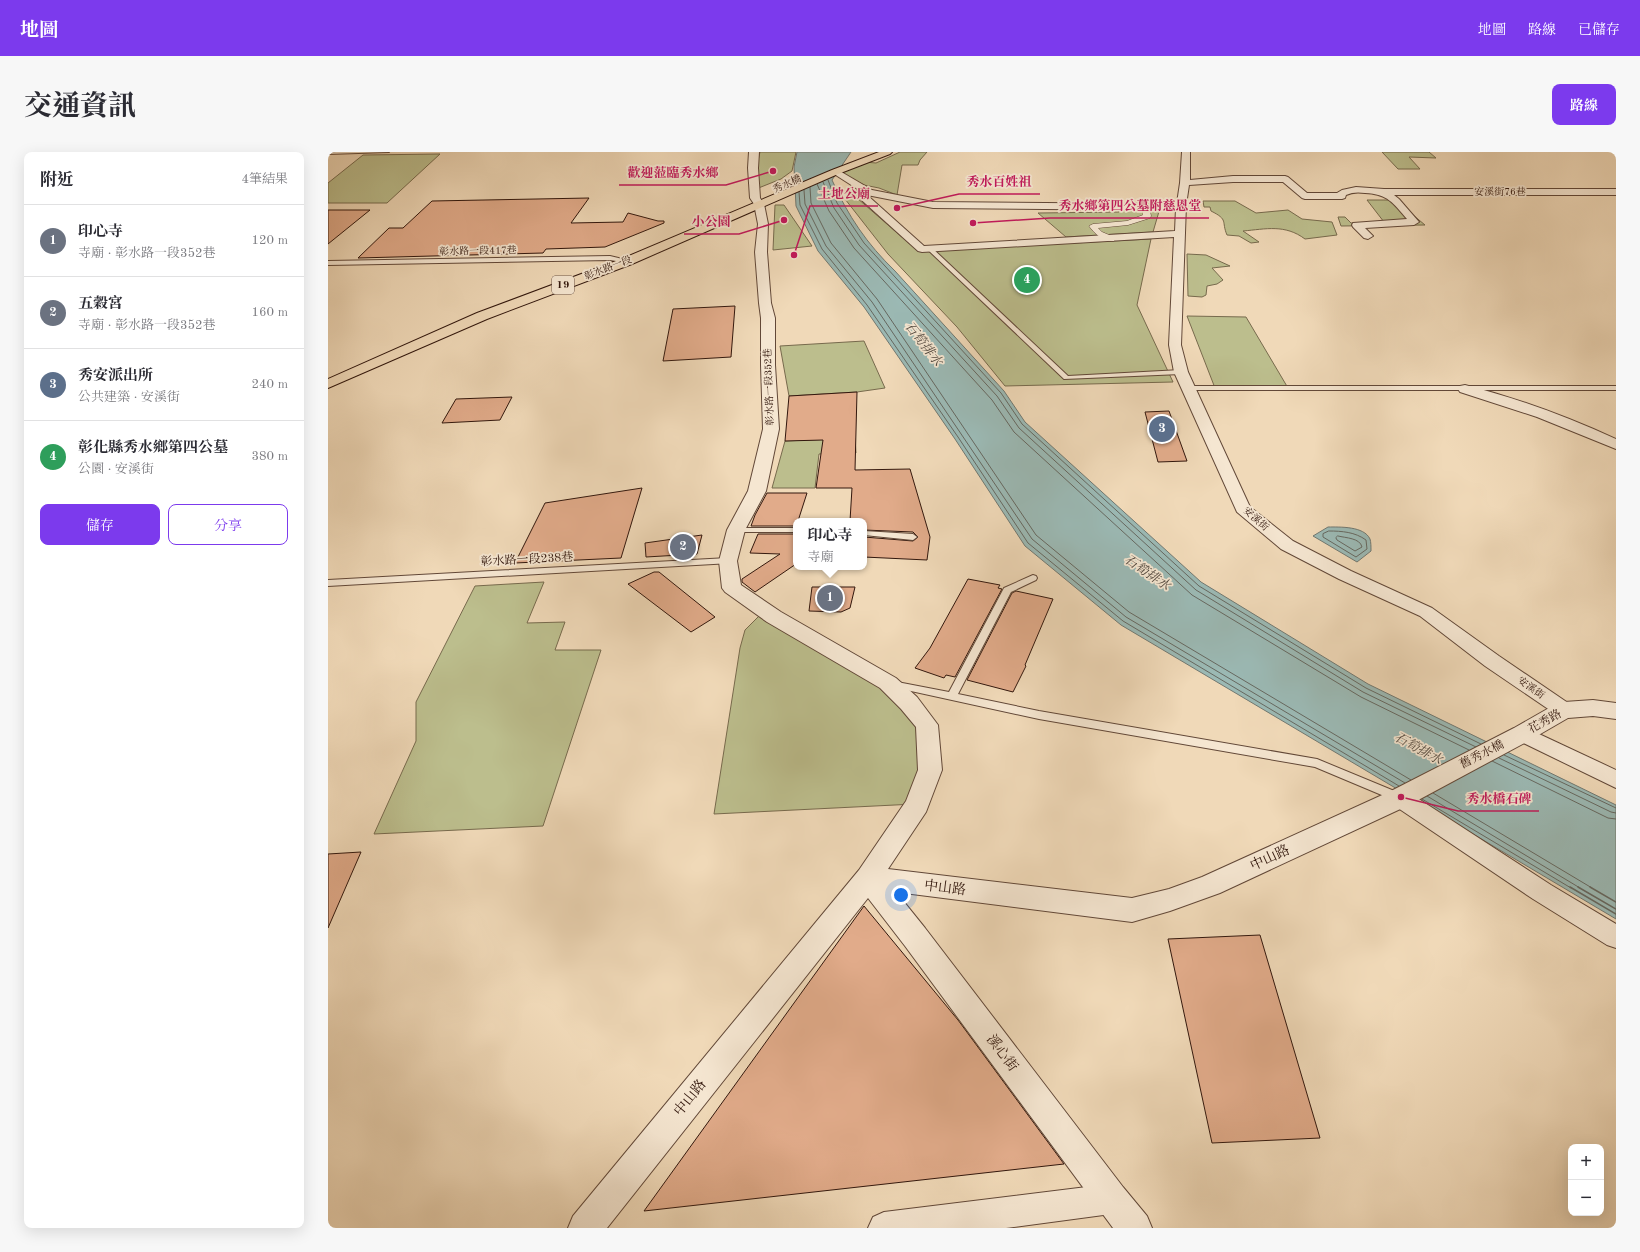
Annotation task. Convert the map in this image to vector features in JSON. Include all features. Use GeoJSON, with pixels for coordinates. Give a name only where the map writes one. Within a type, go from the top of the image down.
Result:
{"type":"FeatureCollection","features":[{"type":"Feature","properties":{"kind":"main road","name":"秀水橋"},"geometry":{"type":"LineString","coordinates":[[757,201],[864,152]]}},
{"type":"Feature","properties":{"kind":"main road","name":"秀水橋"},"geometry":{"type":"LineString","coordinates":[[799,187],[886,153]]}},
{"type":"Feature","properties":{"kind":"main road","name":"彰水路一段"},"geometry":{"type":"LineString","coordinates":[[335,368],[610,258],[757,201],[799,187]]}},
{"type":"Feature","properties":{"kind":"main road","name":"彰水路一段"},"geometry":{"type":"LineString","coordinates":[[328,384],[482,316],[628,261],[757,201]]}},
{"type":"Feature","properties":{"kind":"street","name":"彰水路一段352巷"},"geometry":{"type":"LineString","coordinates":[[728,562],[736,530],[757,491],[771,429],[768,365],[768,318],[765,303],[761,252],[763,224],[757,201],[754,152]]}},
{"type":"Feature","properties":{"kind":"street","name":"安溪街"},"geometry":{"type":"LineString","coordinates":[[1186,152],[1185,183],[1181,205],[1175,345],[1181,372],[1243,509],[1287,545],[1345,575],[1426,612],[1492,661],[1564,710]]}},
{"type":"Feature","properties":{"kind":"street"},"geometry":{"type":"LineString","coordinates":[[835,172],[869,192]]}},
{"type":"Feature","properties":{"kind":"street","name":"安溪街76巷"},"geometry":{"type":"LineString","coordinates":[[1185,183],[1233,179],[1278,179],[1285,180],[1305,196],[1342,196],[1341,194],[1343,192],[1353,190],[1384,192],[1616,192]]}},
{"type":"Feature","properties":{"kind":"street"},"geometry":{"type":"LineString","coordinates":[[1180,234],[922,249],[859,193],[869,192],[933,205],[1146,207],[1181,205]]}},
{"type":"Feature","properties":{"kind":"street"},"geometry":{"type":"LineString","coordinates":[[1368,236],[1357,225],[1414,222],[1396,201],[1384,192]]}},
{"type":"Feature","properties":{"kind":"street"},"geometry":{"type":"LineString","coordinates":[[1111,239],[1099,234],[1093,226],[1128,223],[1147,216],[1146,207]]}},
{"type":"Feature","properties":{"kind":"street"},"geometry":{"type":"LineString","coordinates":[[1465,389],[1511,402],[1555,418],[1616,445]]}},
{"type":"Feature","properties":{"kind":"street"},"geometry":{"type":"LineString","coordinates":[[728,562],[732,588],[774,617],[888,683],[927,725],[930,770],[917,805],[868,878]]}},
{"type":"Feature","properties":{"kind":"street","name":"花秀路"},"geometry":{"type":"LineString","coordinates":[[1522,734],[1564,710],[1593,708],[1616,711]]}},
{"type":"Feature","properties":{"kind":"street"},"geometry":{"type":"LineString","coordinates":[[1522,734],[1616,780]]}},
{"type":"Feature","properties":{"kind":"street","name":"舊秀水橋"},"geometry":{"type":"LineString","coordinates":[[1400,798],[1522,734]]}},
{"type":"Feature","properties":{"kind":"street"},"geometry":{"type":"LineString","coordinates":[[1400,798],[1542,892],[1616,938]]}},
{"type":"Feature","properties":{"kind":"street","name":"中山路"},"geometry":{"type":"LineString","coordinates":[[585,1228],[868,878],[1132,910],[1170,900],[1211,885],[1400,798]]}},
{"type":"Feature","properties":{"kind":"street","name":"溪心街"},"geometry":{"type":"LineString","coordinates":[[868,878],[915,937],[1111,1199],[1135,1228]]}},
{"type":"Feature","properties":{"kind":"street"},"geometry":{"type":"LineString","coordinates":[[884,1228],[1111,1199]]}},
{"type":"Feature","properties":{"kind":"lane"},"geometry":{"type":"LineString","coordinates":[[328,153],[387,152]]}},
{"type":"Feature","properties":{"kind":"lane"},"geometry":{"type":"LineString","coordinates":[[929,248],[1066,378],[1181,372]]}},
{"type":"Feature","properties":{"kind":"lane","name":"彰水路一段417巷"},"geometry":{"type":"LineString","coordinates":[[328,263],[610,258],[628,261]]}},
{"type":"Feature","properties":{"kind":"lane"},"geometry":{"type":"LineString","coordinates":[[1188,388],[1616,388]]}},
{"type":"Feature","properties":{"kind":"lane"},"geometry":{"type":"LineString","coordinates":[[736,530],[793,530]]}},
{"type":"Feature","properties":{"kind":"lane"},"geometry":{"type":"LineString","coordinates":[[867,533],[913,537]]}},
{"type":"Feature","properties":{"kind":"lane","name":"彰水路一段238巷"},"geometry":{"type":"LineString","coordinates":[[328,583],[728,562]]}},
{"type":"Feature","properties":{"kind":"lane"},"geometry":{"type":"LineString","coordinates":[[952,696],[1007,590],[1034,578]]}},
{"type":"Feature","properties":{"kind":"lane"},"geometry":{"type":"LineString","coordinates":[[888,683],[1039,715],[1317,763],[1400,798]]}},
{"type":"Feature","properties":{"kind":"green space"},"geometry":{"type":"Polygon","coordinates":[[[760,152],[796,152],[792,171],[781,179],[751,191],[760,152]]]}},
{"type":"Feature","properties":{"kind":"green space"},"geometry":{"type":"Polygon","coordinates":[[[900,152],[927,152],[920,160],[918,165],[902,165],[897,195],[879,188],[864,185],[840,172],[864,162],[876,163],[900,152]]]}},
{"type":"Feature","properties":{"kind":"green space"},"geometry":{"type":"Polygon","coordinates":[[[1382,152],[1429,152],[1436,158],[1409,157],[1420,169],[1398,169],[1382,152]]]}},
{"type":"Feature","properties":{"kind":"green space"},"geometry":{"type":"Polygon","coordinates":[[[440,154],[387,203],[328,203],[328,183],[363,155],[440,154]]]}},
{"type":"Feature","properties":{"kind":"green space"},"geometry":{"type":"Polygon","coordinates":[[[857,198],[918,251],[1151,239],[1137,305],[1173,382],[1005,386],[957,327],[888,254],[845,199],[857,198]]]}},
{"type":"Feature","properties":{"kind":"green space"},"geometry":{"type":"Polygon","coordinates":[[[1367,200],[1395,200],[1425,225],[1341,226],[1338,217],[1345,217],[1351,223],[1384,222],[1367,200]]]}},
{"type":"Feature","properties":{"kind":"green space"},"geometry":{"type":"Polygon","coordinates":[[[1203,201],[1235,201],[1256,213],[1288,210],[1302,219],[1332,222],[1337,235],[1305,239],[1298,234],[1283,229],[1243,231],[1259,242],[1251,243],[1239,236],[1227,235],[1224,221],[1217,214],[1211,211],[1210,207],[1204,207],[1203,201]]]}},
{"type":"Feature","properties":{"kind":"green space"},"geometry":{"type":"Polygon","coordinates":[[[775,205],[784,205],[812,246],[773,250],[775,205]]]}},
{"type":"Feature","properties":{"kind":"green space"},"geometry":{"type":"Polygon","coordinates":[[[1120,208],[1160,208],[1153,232],[1066,237],[1038,213],[1119,212],[1120,208]]]}},
{"type":"Feature","properties":{"kind":"green space"},"geometry":{"type":"Polygon","coordinates":[[[1187,254],[1206,255],[1230,266],[1212,268],[1223,280],[1217,284],[1207,286],[1206,295],[1202,297],[1188,296],[1187,254]]]}},
{"type":"Feature","properties":{"kind":"green space"},"geometry":{"type":"Polygon","coordinates":[[[1187,316],[1246,317],[1288,388],[1215,388],[1187,316]]]}},
{"type":"Feature","properties":{"kind":"green space"},"geometry":{"type":"Polygon","coordinates":[[[864,341],[885,388],[857,392],[789,396],[780,346],[864,341]]]}},
{"type":"Feature","properties":{"kind":"green space"},"geometry":{"type":"Polygon","coordinates":[[[855,438],[856,453],[819,454],[815,488],[772,488],[785,441],[855,438]]]}},
{"type":"Feature","properties":{"kind":"green space"},"geometry":{"type":"Polygon","coordinates":[[[544,582],[527,623],[565,622],[555,650],[601,650],[543,826],[374,834],[416,741],[416,702],[475,586],[544,582]]]}},
{"type":"Feature","properties":{"kind":"green space"},"geometry":{"type":"Polygon","coordinates":[[[759,616],[881,687],[912,716],[922,743],[915,804],[714,814],[740,648],[745,630],[759,616]]]}},
{"type":"Feature","properties":{"kind":"water","name":"石筍排水"},"geometry":{"type":"Polygon","coordinates":[[[797,152],[851,152],[832,180],[845,206],[867,240],[1004,391],[1025,422],[1201,582],[1368,684],[1616,805],[1616,919],[1121,625],[1025,546],[955,439],[864,307],[818,251],[796,206],[794,167],[797,152]]]}},
{"type":"Feature","properties":{"kind":"water"},"geometry":{"type":"Polygon","coordinates":[[[1328,527],[1351,528],[1363,532],[1370,539],[1371,551],[1357,562],[1313,536],[1328,527]]]}},
{"type":"Feature","properties":{"kind":"building"},"geometry":{"type":"Polygon","coordinates":[[[589,198],[571,223],[623,222],[628,213],[658,221],[664,221],[664,223],[605,247],[546,249],[543,253],[358,258],[389,228],[403,228],[432,201],[589,198]]]}},
{"type":"Feature","properties":{"kind":"building"},"geometry":{"type":"Polygon","coordinates":[[[328,210],[370,210],[328,244],[328,210]]]}},
{"type":"Feature","properties":{"kind":"building"},"geometry":{"type":"Polygon","coordinates":[[[735,306],[731,357],[663,361],[673,309],[735,306]]]}},
{"type":"Feature","properties":{"kind":"building"},"geometry":{"type":"Polygon","coordinates":[[[857,392],[855,470],[910,469],[930,537],[927,560],[867,557],[867,537],[913,541],[918,537],[913,532],[867,530],[867,518],[850,518],[852,488],[816,488],[823,440],[785,441],[789,396],[857,392]]]}},
{"type":"Feature","properties":{"kind":"building"},"geometry":{"type":"Polygon","coordinates":[[[512,397],[500,420],[442,423],[456,399],[512,397]]]}},
{"type":"Feature","properties":{"kind":"building"},"geometry":{"type":"Polygon","coordinates":[[[1169,411],[1187,461],[1158,462],[1145,412],[1169,411]]]}},
{"type":"Feature","properties":{"kind":"building"},"geometry":{"type":"Polygon","coordinates":[[[642,488],[621,558],[515,563],[545,503],[642,488]]]}},
{"type":"Feature","properties":{"kind":"building"},"geometry":{"type":"Polygon","coordinates":[[[767,493],[807,493],[799,518],[793,518],[793,526],[751,526],[767,493]]]}},
{"type":"Feature","properties":{"kind":"building"},"geometry":{"type":"Polygon","coordinates":[[[758,534],[793,534],[793,566],[755,592],[742,582],[742,579],[780,554],[750,553],[758,534]]]}},
{"type":"Feature","properties":{"kind":"building"},"geometry":{"type":"Polygon","coordinates":[[[702,535],[697,554],[646,557],[645,543],[702,535]]]}},
{"type":"Feature","properties":{"kind":"building"},"geometry":{"type":"Polygon","coordinates":[[[654,572],[659,572],[715,617],[691,632],[628,584],[654,572]]]}},
{"type":"Feature","properties":{"kind":"building"},"geometry":{"type":"Polygon","coordinates":[[[968,579],[1000,585],[998,588],[1002,589],[955,677],[946,675],[944,678],[915,668],[930,648],[968,579]]]}},
{"type":"Feature","properties":{"kind":"building"},"geometry":{"type":"Polygon","coordinates":[[[812,587],[855,587],[850,608],[841,612],[809,611],[812,587]]]}},
{"type":"Feature","properties":{"kind":"building"},"geometry":{"type":"Polygon","coordinates":[[[1016,591],[1053,599],[1025,665],[1026,666],[1013,692],[967,680],[1012,593],[1016,591]]]}},
{"type":"Feature","properties":{"kind":"building"},"geometry":{"type":"Polygon","coordinates":[[[361,852],[328,928],[328,854],[361,852]]]}},
{"type":"Feature","properties":{"kind":"building"},"geometry":{"type":"Polygon","coordinates":[[[864,906],[958,1020],[1064,1164],[644,1211],[864,906]]]}},
{"type":"Feature","properties":{"kind":"building"},"geometry":{"type":"Polygon","coordinates":[[[1260,935],[1320,1138],[1212,1143],[1168,939],[1260,935]]]}},
{"type":"Feature","properties":{"kind":"place","name":"歡迎蒞臨秀水鄉"},"geometry":{"type":"Point","coordinates":[773,171]}},
{"type":"Feature","properties":{"kind":"place","name":"秀水百姓祖"},"geometry":{"type":"Point","coordinates":[897,208]}},
{"type":"Feature","properties":{"kind":"place","name":"小公園"},"geometry":{"type":"Point","coordinates":[784,220]}},
{"type":"Feature","properties":{"kind":"place","name":"秀水鄉第四公墓附慈恩堂"},"geometry":{"type":"Point","coordinates":[973,223]}},
{"type":"Feature","properties":{"kind":"place","name":"土地公廟"},"geometry":{"type":"Point","coordinates":[794,255]}},
{"type":"Feature","properties":{"kind":"place","name":"彰化縣秀水鄉第四公墓"},"geometry":{"type":"Point","coordinates":[1027,280]}},
{"type":"Feature","properties":{"kind":"place","name":"秀安派出所"},"geometry":{"type":"Point","coordinates":[1162,429]}},
{"type":"Feature","properties":{"kind":"place","name":"五穀宮"},"geometry":{"type":"Point","coordinates":[683,547]}},
{"type":"Feature","properties":{"kind":"place","name":"印心寺"},"geometry":{"type":"Point","coordinates":[830,598]}},
{"type":"Feature","properties":{"kind":"place","name":"秀水橋石碑"},"geometry":{"type":"Point","coordinates":[1401,797]}}]}
